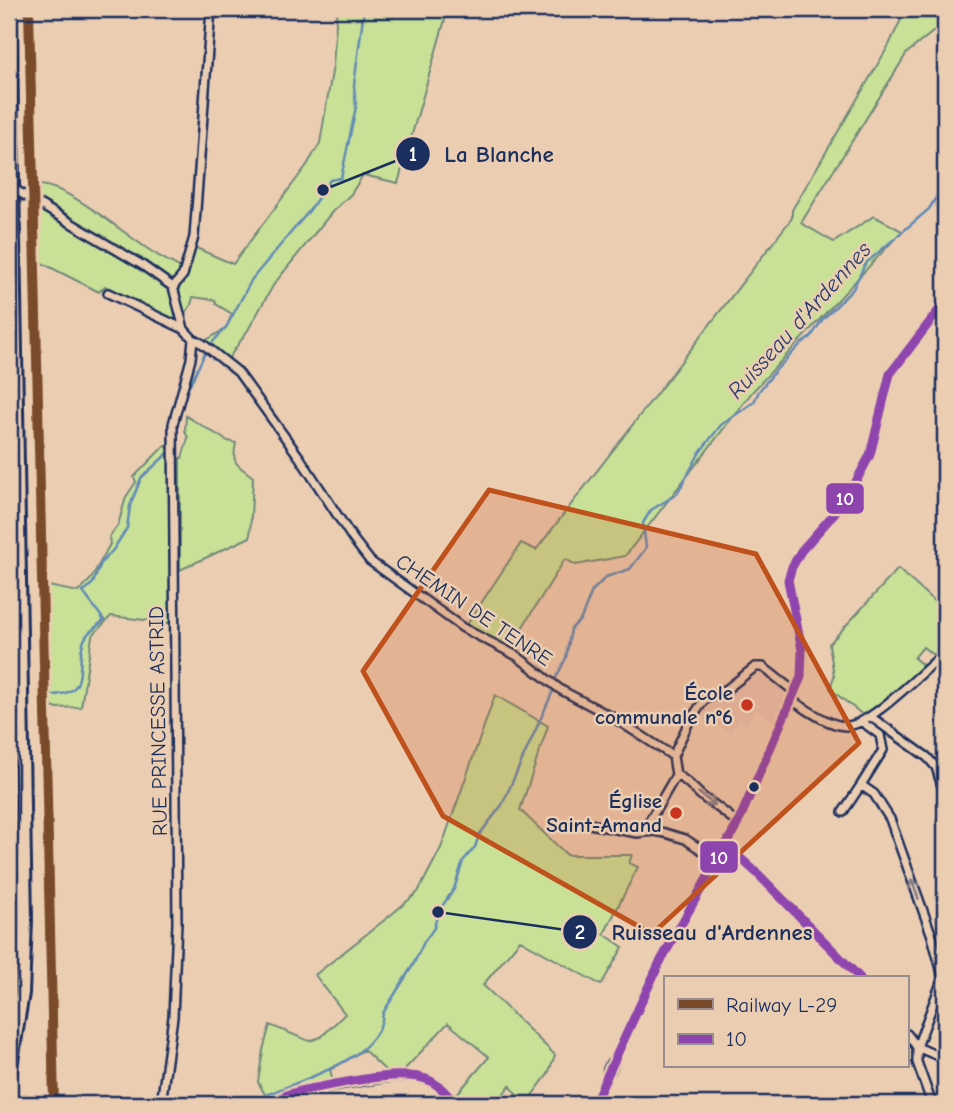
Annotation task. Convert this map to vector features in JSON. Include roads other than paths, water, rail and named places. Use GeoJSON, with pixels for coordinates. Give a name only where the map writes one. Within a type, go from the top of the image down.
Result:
{"type":"FeatureCollection","features":[{"type":"Feature","properties":{"kind":"highway"},"geometry":{"type":"LineString","coordinates":[[9,9],[25,921],[22,993],[9,1073]]}},
{"type":"Feature","properties":{"kind":"street"},"geometry":{"type":"LineString","coordinates":[[9,186],[142,265],[173,287],[183,275],[194,237],[211,9]]}},
{"type":"Feature","properties":{"kind":"street","name":"CHEMIN DE TENRE"},"geometry":{"type":"LineString","coordinates":[[173,287],[184,329]]}},
{"type":"Feature","properties":{"kind":"street","name":"CHEMIN DE TENRE"},"geometry":{"type":"LineString","coordinates":[[108,293],[184,329],[193,339],[239,372],[370,561],[463,628],[517,656],[555,686],[614,718],[673,756]]}},
{"type":"Feature","properties":{"kind":"street"},"geometry":{"type":"LineString","coordinates":[[593,1104],[659,964],[738,822],[795,692],[803,663],[800,637],[789,596],[788,580],[792,567],[801,551],[833,515],[853,487],[870,455],[890,374],[945,302]]}},
{"type":"Feature","properties":{"kind":"street","name":"RUE PRINCESSE ASTRID"},"geometry":{"type":"LineString","coordinates":[[161,1104],[173,1017],[177,923],[173,424],[191,359],[193,339]]}},
{"type":"Feature","properties":{"kind":"street"},"geometry":{"type":"LineString","coordinates":[[791,700],[842,726],[852,726],[871,717],[945,653]]}},
{"type":"Feature","properties":{"kind":"street"},"geometry":{"type":"LineString","coordinates":[[648,831],[646,827],[650,818],[676,775],[673,756],[688,724],[704,700],[727,689],[755,667],[763,667],[795,692]]}},
{"type":"Feature","properties":{"kind":"street"},"geometry":{"type":"LineString","coordinates":[[871,717],[927,757],[936,768],[945,796]]}},
{"type":"Feature","properties":{"kind":"street"},"geometry":{"type":"LineString","coordinates":[[843,813],[883,750],[880,736],[861,722]]}},
{"type":"Feature","properties":{"kind":"street"},"geometry":{"type":"LineString","coordinates":[[676,775],[688,782],[708,802],[738,822]]}},
{"type":"Feature","properties":{"kind":"street"},"geometry":{"type":"LineString","coordinates":[[861,785],[874,794],[890,819],[944,974],[917,1047],[917,1062],[932,1104]]}},
{"type":"Feature","properties":{"kind":"street"},"geometry":{"type":"LineString","coordinates":[[584,823],[637,833],[655,831],[685,839],[717,860]]}},
{"type":"Feature","properties":{"kind":"street"},"geometry":{"type":"LineString","coordinates":[[726,845],[858,976]]}},
{"type":"Feature","properties":{"kind":"street"},"geometry":{"type":"LineString","coordinates":[[9,855],[9,963]]}},
{"type":"Feature","properties":{"kind":"street"},"geometry":{"type":"LineString","coordinates":[[908,1035],[917,1047],[945,1059]]}},
{"type":"Feature","properties":{"kind":"street"},"geometry":{"type":"LineString","coordinates":[[269,1104],[304,1090],[401,1075],[431,1081],[445,1090],[455,1104]]}},
{"type":"Feature","properties":{"kind":"waterway"},"geometry":{"type":"LineString","coordinates":[[211,344],[227,326],[252,279],[309,211],[330,180],[341,178],[356,107],[354,85],[364,9]]}},
{"type":"Feature","properties":{"kind":"waterway","name":"Ruisseau d'Ardennes"},"geometry":{"type":"LineString","coordinates":[[556,678],[566,658],[571,629],[581,619],[592,591],[606,577],[630,569],[646,548],[643,523],[651,510],[677,494],[700,452],[721,425],[754,402],[759,391],[777,369],[811,337],[822,320],[853,289],[865,264],[929,209],[945,183]]}},
{"type":"Feature","properties":{"kind":"waterway"},"geometry":{"type":"LineString","coordinates":[[183,399],[206,351]]}},
{"type":"Feature","properties":{"kind":"waterway"},"geometry":{"type":"LineString","coordinates":[[178,445],[179,415]]}},
{"type":"Feature","properties":{"kind":"waterway"},"geometry":{"type":"LineString","coordinates":[[52,695],[65,693],[78,682],[83,644],[87,635],[104,620],[83,592],[93,583],[101,563],[127,528],[130,506],[141,478],[167,454]]}},
{"type":"Feature","properties":{"kind":"waterway","name":"Ruisseau d'Ardennes"},"geometry":{"type":"LineString","coordinates":[[266,1095],[337,1066],[369,1043],[379,1029],[383,1013],[434,928],[438,912],[454,889],[463,861],[502,805],[553,691]]}},
{"type":"Feature","properties":{"kind":"rail line","name":"L-29"},"geometry":{"type":"LineString","coordinates":[[29,9],[54,1104]]}},
{"type":"Feature","properties":{"kind":"place","name":"La Blanche"},"geometry":{"type":"Point","coordinates":[323,190]}},
{"type":"Feature","properties":{"kind":"place","name":"École communale n°6"},"geometry":{"type":"Point","coordinates":[747,705]}},
{"type":"Feature","properties":{"kind":"place","name":"Église Saint-Amand"},"geometry":{"type":"Point","coordinates":[676,813]}},
{"type":"Feature","properties":{"kind":"place","name":"Ruisseau d'Ardennes"},"geometry":{"type":"Point","coordinates":[438,912]}}]}
